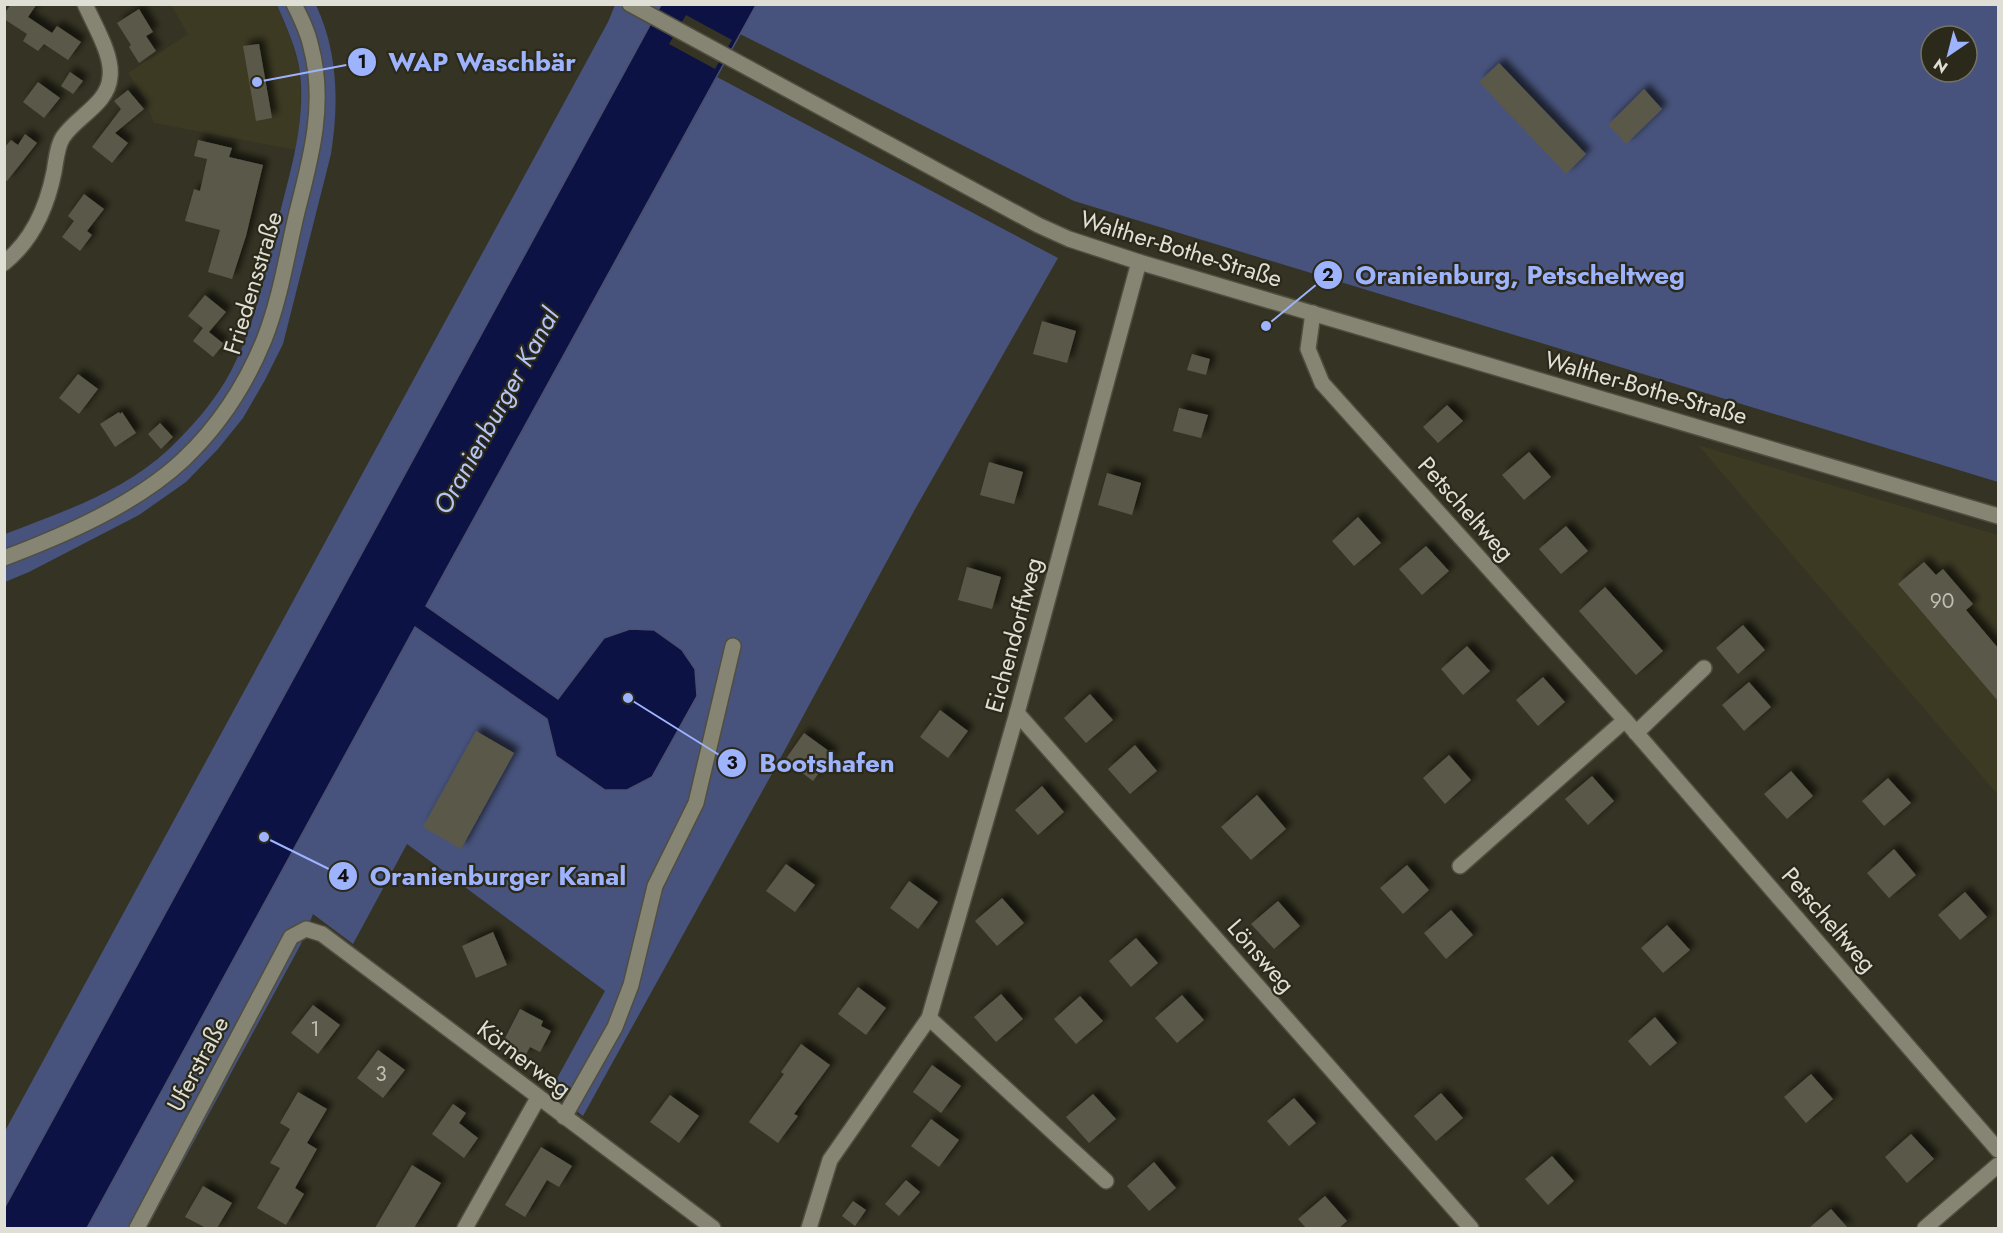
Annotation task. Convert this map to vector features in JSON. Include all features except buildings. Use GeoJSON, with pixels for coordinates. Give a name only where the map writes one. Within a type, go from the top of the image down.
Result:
{"type":"FeatureCollection","features":[{"type":"Feature","properties":{"kind":"street"},"geometry":{"type":"LineString","coordinates":[[4,263],[15,255],[36,226],[49,195],[61,139],[71,126],[96,104],[106,91],[110,80],[111,65],[85,4]]}},
{"type":"Feature","properties":{"kind":"street","name":"Friedensstraße"},"geometry":{"type":"LineString","coordinates":[[4,558],[33,547],[120,505],[156,482],[183,459],[214,425],[252,368],[265,338],[276,301],[314,144],[317,83],[312,47],[294,4]]}},
{"type":"Feature","properties":{"kind":"street","name":"Walther-Bothe-Straße"},"geometry":{"type":"LineString","coordinates":[[630,4],[1038,225],[1069,239],[1139,262],[1998,516]]}},
{"type":"Feature","properties":{"kind":"street","name":"Eichendorffweg"},"geometry":{"type":"LineString","coordinates":[[809,1228],[830,1160],[929,1018],[1017,713],[1139,262]]}},
{"type":"Feature","properties":{"kind":"street","name":"Petscheltweg"},"geometry":{"type":"LineString","coordinates":[[1313,313],[1308,349],[1322,383],[1625,720],[1998,1150]]}},
{"type":"Feature","properties":{"kind":"street"},"geometry":{"type":"LineString","coordinates":[[564,1117],[615,1027],[631,985],[655,886],[696,803],[734,646]]}},
{"type":"Feature","properties":{"kind":"street"},"geometry":{"type":"LineString","coordinates":[[1636,733],[1704,668]]}},
{"type":"Feature","properties":{"kind":"street","name":"Lönsweg"},"geometry":{"type":"LineString","coordinates":[[1017,713],[1472,1228]]}},
{"type":"Feature","properties":{"kind":"street"},"geometry":{"type":"LineString","coordinates":[[1460,866],[1625,720]]}},
{"type":"Feature","properties":{"kind":"street","name":"Körnerweg"},"geometry":{"type":"LineString","coordinates":[[306,929],[322,934],[712,1228]]}},
{"type":"Feature","properties":{"kind":"street","name":"Uferstraße"},"geometry":{"type":"LineString","coordinates":[[136,1228],[291,937],[306,929]]}},
{"type":"Feature","properties":{"kind":"street"},"geometry":{"type":"LineString","coordinates":[[929,1018],[1106,1181]]}},
{"type":"Feature","properties":{"kind":"street"},"geometry":{"type":"LineString","coordinates":[[465,1228],[538,1098]]}},
{"type":"Feature","properties":{"kind":"street"},"geometry":{"type":"LineString","coordinates":[[1925,1228],[1998,1165]]}},
{"type":"Feature","properties":{"kind":"shaded area"},"geometry":{"type":"Polygon","coordinates":[[[756,4],[1998,5],[1998,482],[1074,201],[740,34],[756,4]]]}},
{"type":"Feature","properties":{"kind":"shaded area"},"geometry":{"type":"Polygon","coordinates":[[[171,5],[277,5],[292,42],[300,72],[301,115],[296,150],[154,123],[144,98],[128,73],[188,34],[171,5]]]}},
{"type":"Feature","properties":{"kind":"shaded area"},"geometry":{"type":"Polygon","coordinates":[[[277,5],[316,5],[333,59],[336,97],[331,154],[283,344],[243,418],[218,449],[186,482],[139,515],[5,582],[5,534],[112,489],[151,464],[178,441],[203,413],[231,371],[247,336],[264,281],[299,131],[301,92],[299,64],[277,5]]]}},
{"type":"Feature","properties":{"kind":"shaded area"},"geometry":{"type":"Polygon","coordinates":[[[615,5],[661,5],[5,1207],[5,1131],[608,22],[615,5]]]}},
{"type":"Feature","properties":{"kind":"shaded area"},"geometry":{"type":"Polygon","coordinates":[[[717,77],[1058,258],[914,511],[583,1116],[550,1091],[605,991],[407,844],[353,944],[313,914],[301,944],[147,1228],[87,1228],[415,626],[547,719],[556,756],[604,638],[559,700],[426,606],[717,77]]]}},
{"type":"Feature","properties":{"kind":"shaded area"},"geometry":{"type":"Polygon","coordinates":[[[1698,445],[1998,535],[1998,795],[1698,445]]]}},
{"type":"Feature","properties":{"kind":"water"},"geometry":{"type":"Polygon","coordinates":[[[661,5],[756,5],[426,606],[558,699],[604,638],[630,629],[654,630],[682,650],[695,669],[697,696],[652,777],[627,790],[605,790],[556,756],[547,719],[415,627],[87,1228],[5,1228],[5,1207],[661,5]]]}},
{"type":"Feature","properties":{"kind":"pier"},"geometry":{"type":"Polygon","coordinates":[[[686,15],[732,40],[715,69],[669,44],[686,15]]]}},
{"type":"Feature","properties":{"kind":"place","name":"WAP Waschbär"},"geometry":{"type":"Point","coordinates":[257,82]}},
{"type":"Feature","properties":{"kind":"place","name":"Oranienburg, Petscheltweg"},"geometry":{"type":"Point","coordinates":[1266,326]}},
{"type":"Feature","properties":{"kind":"place","name":"Bootshafen"},"geometry":{"type":"Point","coordinates":[628,698]}},
{"type":"Feature","properties":{"kind":"place","name":"Oranienburger Kanal"},"geometry":{"type":"Point","coordinates":[264,837]}}]}
